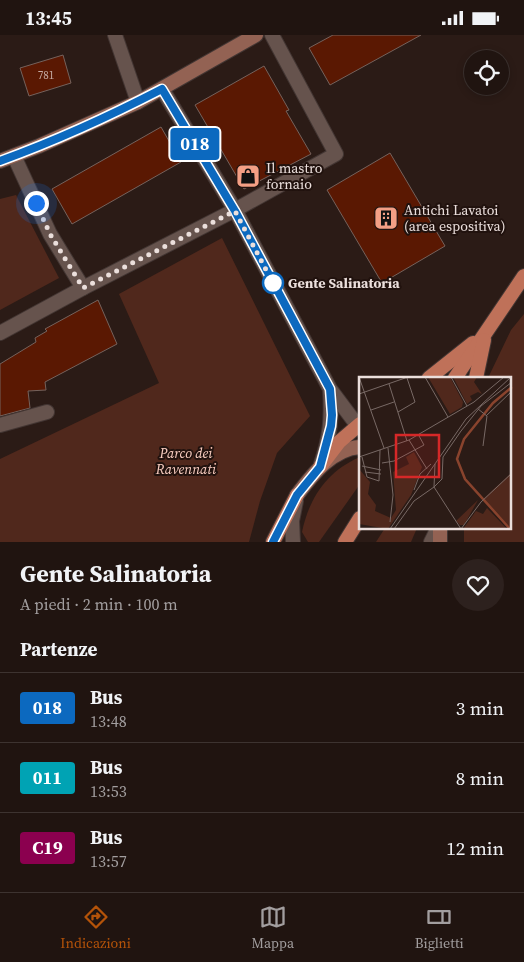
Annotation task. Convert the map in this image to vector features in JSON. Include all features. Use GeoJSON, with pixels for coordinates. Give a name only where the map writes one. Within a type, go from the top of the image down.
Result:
{"type":"FeatureCollection","features":[{"type":"Feature","properties":{"kind":"main road"},"geometry":{"type":"LineString","coordinates":[[0,161],[138,102],[256,35]]}},
{"type":"Feature","properties":{"kind":"main road"},"geometry":{"type":"LineString","coordinates":[[456,377],[524,276]]}},
{"type":"Feature","properties":{"kind":"main road"},"geometry":{"type":"LineString","coordinates":[[430,377],[486,333]]}},
{"type":"Feature","properties":{"kind":"main road"},"geometry":{"type":"LineString","coordinates":[[476,377],[486,333]]}},
{"type":"Feature","properties":{"kind":"main road"},"geometry":{"type":"LineString","coordinates":[[273,542],[297,495],[339,442],[359,426]]}},
{"type":"Feature","properties":{"kind":"main road"},"geometry":{"type":"LineString","coordinates":[[320,467],[342,453],[359,447]]}},
{"type":"Feature","properties":{"kind":"main road"},"geometry":{"type":"LineString","coordinates":[[345,542],[359,520]]}},
{"type":"Feature","properties":{"kind":"main road"},"geometry":{"type":"LineString","coordinates":[[439,529],[440,542]]}},
{"type":"Feature","properties":{"kind":"street"},"geometry":{"type":"LineString","coordinates":[[114,35],[138,102]]}},
{"type":"Feature","properties":{"kind":"street"},"geometry":{"type":"LineString","coordinates":[[0,333],[83,288],[235,211],[336,154],[272,35]]}},
{"type":"Feature","properties":{"kind":"street"},"geometry":{"type":"LineString","coordinates":[[162,89],[235,211],[330,389],[359,426]]}},
{"type":"Feature","properties":{"kind":"street"},"geometry":{"type":"LineString","coordinates":[[14,156],[50,234],[83,288]]}},
{"type":"Feature","properties":{"kind":"street"},"geometry":{"type":"LineString","coordinates":[[320,467],[331,426],[330,389]]}},
{"type":"Feature","properties":{"kind":"street"},"geometry":{"type":"LineString","coordinates":[[0,425],[47,413]]}},
{"type":"Feature","properties":{"kind":"street"},"geometry":{"type":"LineString","coordinates":[[293,542],[292,521],[297,495]]}},
{"type":"Feature","properties":{"kind":"street"},"geometry":{"type":"LineString","coordinates":[[431,542],[438,529]]}},
{"type":"Feature","properties":{"kind":"green space"},"geometry":{"type":"Polygon","coordinates":[[[16,195],[59,278],[0,310],[0,199],[16,195]]]}},
{"type":"Feature","properties":{"kind":"green space","name":"Parco dei Ravennati"},"geometry":{"type":"Polygon","coordinates":[[[222,238],[310,416],[277,453],[260,501],[249,542],[0,542],[0,459],[159,383],[119,294],[222,238]]]}},
{"type":"Feature","properties":{"kind":"green space"},"geometry":{"type":"Polygon","coordinates":[[[524,314],[524,542],[464,542],[464,529],[512,529],[512,377],[488,377],[511,330],[524,314]]]}},
{"type":"Feature","properties":{"kind":"green space"},"geometry":{"type":"Polygon","coordinates":[[[359,458],[359,485],[319,542],[308,542],[302,532],[309,508],[321,487],[348,463],[359,458]]]}},
{"type":"Feature","properties":{"kind":"green space"},"geometry":{"type":"Polygon","coordinates":[[[384,529],[417,529],[411,542],[376,542],[384,529]]]}},
{"type":"Feature","properties":{"kind":"building"},"geometry":{"type":"Polygon","coordinates":[[[333,35],[421,35],[330,85],[309,48],[333,35]]]}},
{"type":"Feature","properties":{"kind":"building"},"geometry":{"type":"Polygon","coordinates":[[[63,55],[71,83],[29,96],[20,68],[63,55]]]}},
{"type":"Feature","properties":{"kind":"building"},"geometry":{"type":"Polygon","coordinates":[[[264,66],[289,110],[286,111],[311,154],[244,189],[195,105],[264,66]]]}},
{"type":"Feature","properties":{"kind":"building"},"geometry":{"type":"Polygon","coordinates":[[[161,127],[181,162],[72,224],[52,189],[161,127]]]}},
{"type":"Feature","properties":{"kind":"building","name":"Antichi Lavatoi (area espositiva)"},"geometry":{"type":"Polygon","coordinates":[[[390,153],[445,246],[382,283],[327,190],[390,153]]]}},
{"type":"Feature","properties":{"kind":"building"},"geometry":{"type":"Polygon","coordinates":[[[98,300],[117,344],[45,382],[46,390],[28,391],[30,408],[0,416],[0,364],[36,342],[35,338],[47,331],[45,329],[98,300]]]}},
{"type":"Feature","properties":{"kind":"bus line","name":"018"},"geometry":{"type":"LineString","coordinates":[[0,161],[64,135],[138,102],[162,89],[235,211],[330,389],[331,426],[320,467],[297,495],[283,519],[273,542]]}},
{"type":"Feature","properties":{"kind":"place","name":"Il mastro fornaio"},"geometry":{"type":"Point","coordinates":[248,176]}},
{"type":"Feature","properties":{"kind":"place","name":"Antichi Lavatoi (area espositiva)"},"geometry":{"type":"Point","coordinates":[386,218]}},
{"type":"Feature","properties":{"kind":"place","name":"Gente Salinatoria"},"geometry":{"type":"Point","coordinates":[273,283]}},
{"type":"Feature","properties":{"kind":"route"},"geometry":{"type":"LineString","coordinates":[[36,203],[50,234],[83,288],[235,211],[273,283]]}}]}
